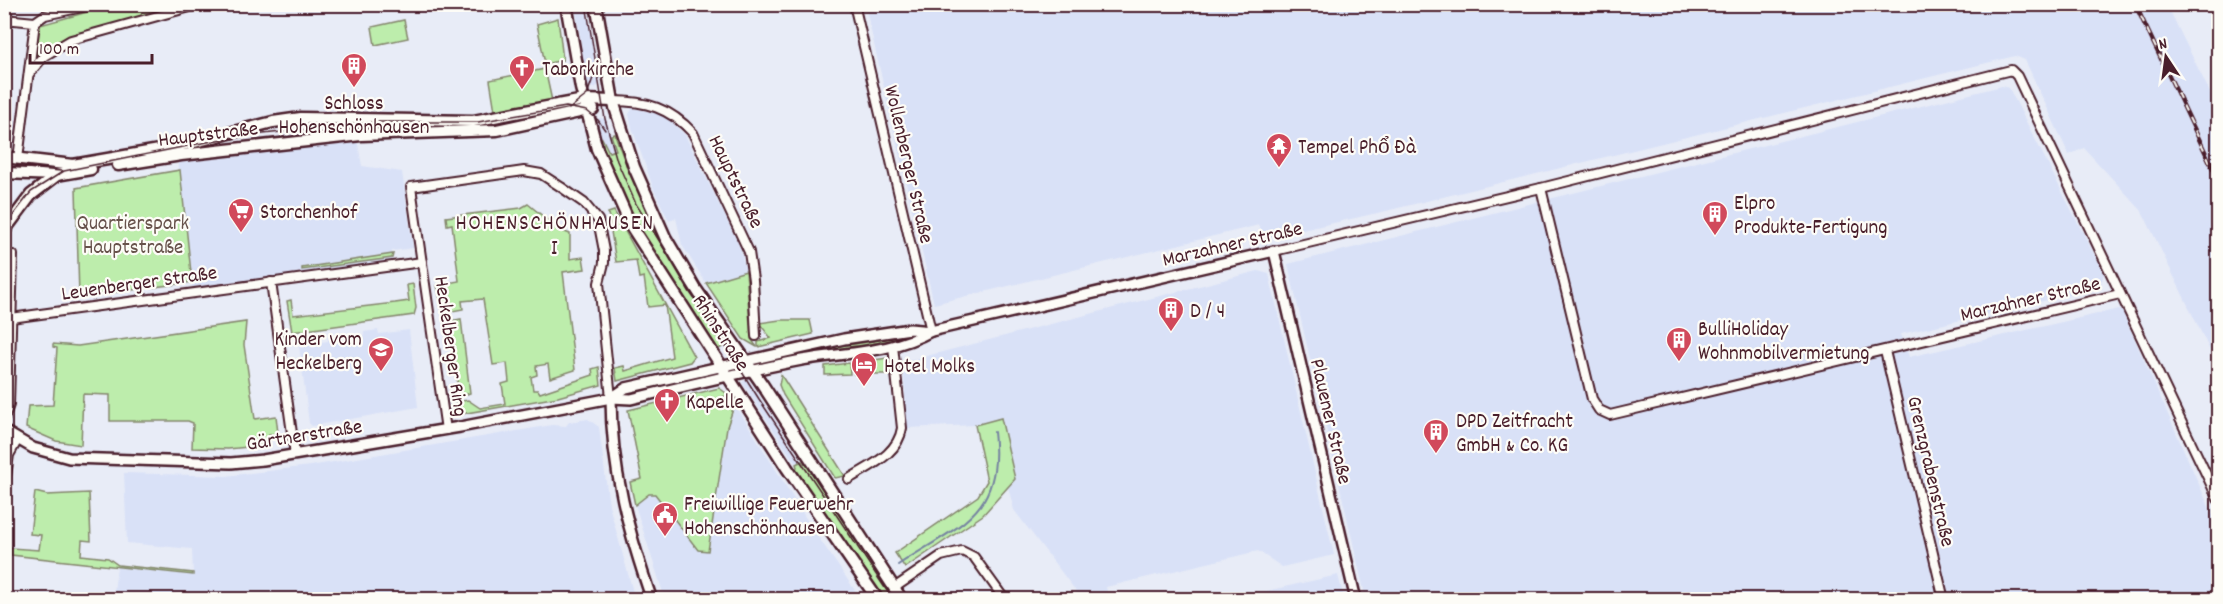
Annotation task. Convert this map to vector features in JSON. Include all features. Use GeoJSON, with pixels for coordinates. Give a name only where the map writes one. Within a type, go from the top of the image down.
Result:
{"type":"FeatureCollection","features":[{"type":"Feature","properties":{"kind":"main road","name":"Rhinstraße"},"geometry":{"type":"LineString","coordinates":[[566,4],[585,106],[597,149],[631,225],[721,366],[733,374],[823,523],[878,600]]}},
{"type":"Feature","properties":{"kind":"main road","name":"Rhinstraße"},"geometry":{"type":"LineString","coordinates":[[596,4],[613,101],[634,167],[665,237],[695,288],[753,370],[902,600]]}},
{"type":"Feature","properties":{"kind":"main road","name":"Hauptstraße"},"geometry":{"type":"LineString","coordinates":[[4,173],[56,176],[180,151],[273,122],[301,118],[473,122],[613,101]]}},
{"type":"Feature","properties":{"kind":"main road","name":"Hauptstraße"},"geometry":{"type":"LineString","coordinates":[[4,157],[70,165],[180,151],[345,136],[398,132],[465,133],[497,130],[585,106]]}},
{"type":"Feature","properties":{"kind":"main road"},"geometry":{"type":"LineString","coordinates":[[344,118],[347,131],[345,136]]}},
{"type":"Feature","properties":{"kind":"main road"},"geometry":{"type":"LineString","coordinates":[[18,159],[31,195]]}},
{"type":"Feature","properties":{"kind":"main road","name":"Hauptstraße"},"geometry":{"type":"LineString","coordinates":[[4,231],[31,195],[70,165]]}},
{"type":"Feature","properties":{"kind":"street"},"geometry":{"type":"LineString","coordinates":[[4,19],[35,22],[45,15],[97,4]]}},
{"type":"Feature","properties":{"kind":"street"},"geometry":{"type":"LineString","coordinates":[[29,74],[44,56],[70,40],[201,4]]}},
{"type":"Feature","properties":{"kind":"street","name":"Wollenberger Straße"},"geometry":{"type":"LineString","coordinates":[[854,4],[932,331]]}},
{"type":"Feature","properties":{"kind":"street"},"geometry":{"type":"LineString","coordinates":[[18,159],[35,22]]}},
{"type":"Feature","properties":{"kind":"street","name":"Marzahner Straße"},"geometry":{"type":"LineString","coordinates":[[733,374],[893,346],[913,341],[932,331],[1541,188],[2011,70],[2017,76],[2120,294],[1617,415],[1604,413],[1595,405],[1589,392],[1541,188]]}},
{"type":"Feature","properties":{"kind":"street","name":"Hauptstraße"},"geometry":{"type":"LineString","coordinates":[[613,101],[647,103],[666,110],[680,119],[693,133],[749,252],[756,336]]}},
{"type":"Feature","properties":{"kind":"street","name":"Heckelberger Ring"},"geometry":{"type":"LineString","coordinates":[[446,430],[411,187],[524,171],[542,174],[593,212],[601,229],[604,263],[599,284],[611,398]]}},
{"type":"Feature","properties":{"kind":"street","name":"Plauener Straße"},"geometry":{"type":"LineString","coordinates":[[1274,251],[1356,600]]}},
{"type":"Feature","properties":{"kind":"street"},"geometry":{"type":"LineString","coordinates":[[4,418],[9,405],[13,255]]}},
{"type":"Feature","properties":{"kind":"street","name":"Leuenberger Straße"},"geometry":{"type":"LineString","coordinates":[[11,318],[422,262]]}},
{"type":"Feature","properties":{"kind":"street"},"geometry":{"type":"LineString","coordinates":[[272,282],[295,455]]}},
{"type":"Feature","properties":{"kind":"street"},"geometry":{"type":"LineString","coordinates":[[2120,294],[2218,499]]}},
{"type":"Feature","properties":{"kind":"street","name":"Marzahner Straße"},"geometry":{"type":"LineString","coordinates":[[721,366],[855,337],[910,329],[932,331]]}},
{"type":"Feature","properties":{"kind":"street"},"geometry":{"type":"LineString","coordinates":[[849,479],[888,453],[900,439],[903,428],[893,346]]}},
{"type":"Feature","properties":{"kind":"street","name":"Grenzgrabenstraße"},"geometry":{"type":"LineString","coordinates":[[1885,351],[1944,600]]}},
{"type":"Feature","properties":{"kind":"street","name":"Gärtnerstraße"},"geometry":{"type":"LineString","coordinates":[[611,398],[626,388],[721,366]]}},
{"type":"Feature","properties":{"kind":"street","name":"Gärtnerstraße"},"geometry":{"type":"LineString","coordinates":[[4,431],[17,441],[47,453],[94,460],[231,463],[295,455],[446,430],[611,398],[631,399],[733,374]]}},
{"type":"Feature","properties":{"kind":"street"},"geometry":{"type":"LineString","coordinates":[[611,398],[615,461],[623,506],[652,600]]}},
{"type":"Feature","properties":{"kind":"street"},"geometry":{"type":"LineString","coordinates":[[4,490],[9,455],[17,441]]}},
{"type":"Feature","properties":{"kind":"street"},"geometry":{"type":"LineString","coordinates":[[894,588],[941,556],[963,551],[974,557],[1005,600]]}},
{"type":"Feature","properties":{"kind":"shaded area"},"geometry":{"type":"Polygon","coordinates":[[[575,5],[587,5],[597,71],[600,71],[601,75],[599,84],[595,88],[589,87],[584,80],[585,69],[575,5]]]}},
{"type":"Feature","properties":{"kind":"shaded area"},"geometry":{"type":"Polygon","coordinates":[[[865,5],[2167,5],[2218,109],[2218,367],[2142,211],[2084,148],[2069,155],[2025,60],[2015,56],[1386,211],[1263,239],[1259,225],[934,304],[865,5]]]}},
{"type":"Feature","properties":{"kind":"shaded area"},"geometry":{"type":"Polygon","coordinates":[[[2002,86],[2009,88],[2104,274],[2101,283],[2099,288],[1901,334],[1909,357],[2119,309],[2122,311],[2218,527],[2218,599],[1366,599],[1288,264],[2002,86]]]}},
{"type":"Feature","properties":{"kind":"shaded area"},"geometry":{"type":"Polygon","coordinates":[[[633,108],[664,115],[685,135],[740,247],[746,271],[706,283],[682,245],[676,218],[669,221],[654,190],[632,128],[629,114],[633,108]]]}},
{"type":"Feature","properties":{"kind":"shaded area"},"geometry":{"type":"Polygon","coordinates":[[[599,118],[606,119],[616,150],[608,153],[595,126],[599,118]]]}},
{"type":"Feature","properties":{"kind":"shaded area"},"geometry":{"type":"Polygon","coordinates":[[[357,139],[362,166],[402,172],[413,248],[392,251],[393,264],[193,291],[178,160],[357,139]]]}},
{"type":"Feature","properties":{"kind":"shaded area"},"geometry":{"type":"Polygon","coordinates":[[[1258,271],[1269,274],[1334,555],[1282,567],[1258,551],[1106,587],[1109,599],[1082,599],[1014,510],[1008,487],[1015,479],[1001,418],[975,425],[907,428],[903,362],[1258,271]]]}},
{"type":"Feature","properties":{"kind":"shaded area"},"geometry":{"type":"Polygon","coordinates":[[[378,330],[379,334],[409,330],[418,407],[312,426],[309,423],[299,345],[328,341],[328,336],[342,334],[343,339],[364,336],[364,332],[378,330]]]}},
{"type":"Feature","properties":{"kind":"shaded area"},"geometry":{"type":"Polygon","coordinates":[[[748,379],[802,461],[795,463],[742,382],[748,379]]]}},
{"type":"Feature","properties":{"kind":"shaded area"},"geometry":{"type":"Polygon","coordinates":[[[733,409],[738,409],[812,528],[861,599],[665,599],[635,505],[649,494],[655,494],[698,550],[708,551],[727,427],[733,409]]]}},
{"type":"Feature","properties":{"kind":"shaded area"},"geometry":{"type":"Polygon","coordinates":[[[588,419],[599,427],[609,505],[635,599],[113,600],[117,567],[193,575],[192,549],[127,543],[124,473],[226,476],[310,466],[552,425],[566,426],[569,422],[588,419]]]}},
{"type":"Feature","properties":{"kind":"shaded area"},"geometry":{"type":"Polygon","coordinates":[[[1338,575],[1344,599],[1231,599],[1271,590],[1338,575]]]}},
{"type":"Feature","properties":{"kind":"green space"},"geometry":{"type":"Polygon","coordinates":[[[113,5],[191,5],[68,37],[36,57],[40,25],[113,5]]]}},
{"type":"Feature","properties":{"kind":"green space"},"geometry":{"type":"Polygon","coordinates":[[[558,18],[563,60],[545,64],[537,24],[558,18]]]}},
{"type":"Feature","properties":{"kind":"green space"},"geometry":{"type":"Polygon","coordinates":[[[404,20],[408,38],[375,45],[372,27],[404,20]]]}},
{"type":"Feature","properties":{"kind":"green space"},"geometry":{"type":"Polygon","coordinates":[[[545,69],[552,101],[495,111],[490,80],[545,69]]]}},
{"type":"Feature","properties":{"kind":"green space"},"geometry":{"type":"Polygon","coordinates":[[[615,134],[651,218],[681,270],[731,347],[726,345],[717,350],[629,213],[598,140],[602,138],[609,152],[616,150],[611,135],[615,134]]]}},
{"type":"Feature","properties":{"kind":"green space","name":"Quartierspark Hauptstraße"},"geometry":{"type":"Polygon","coordinates":[[[180,170],[192,282],[79,297],[76,188],[180,170]]]}},
{"type":"Feature","properties":{"kind":"green space"},"geometry":{"type":"Polygon","coordinates":[[[528,204],[560,230],[570,234],[570,259],[583,257],[585,269],[563,272],[575,370],[550,378],[548,364],[536,366],[537,375],[531,377],[533,390],[538,390],[540,393],[593,375],[592,369],[599,367],[601,385],[558,397],[455,415],[456,402],[468,400],[480,408],[505,404],[502,384],[509,382],[507,363],[493,365],[483,299],[462,301],[463,309],[447,312],[442,308],[437,285],[459,281],[452,224],[447,225],[446,217],[521,208],[528,204]]]}},
{"type":"Feature","properties":{"kind":"green space"},"geometry":{"type":"Polygon","coordinates":[[[614,211],[694,357],[690,362],[617,381],[615,368],[624,366],[625,371],[672,357],[665,305],[648,307],[644,277],[639,278],[636,260],[616,262],[608,213],[614,211]]]}},
{"type":"Feature","properties":{"kind":"green space"},"geometry":{"type":"Polygon","coordinates":[[[393,254],[392,258],[302,270],[302,268],[393,254]]]}},
{"type":"Feature","properties":{"kind":"green space"},"geometry":{"type":"Polygon","coordinates":[[[746,271],[751,339],[757,347],[743,339],[706,283],[746,271]]]}},
{"type":"Feature","properties":{"kind":"green space"},"geometry":{"type":"Polygon","coordinates":[[[413,284],[416,308],[414,315],[292,332],[287,301],[291,300],[293,315],[395,303],[409,301],[407,285],[413,284]]]}},
{"type":"Feature","properties":{"kind":"green space"},"geometry":{"type":"Polygon","coordinates":[[[461,319],[470,393],[459,397],[450,321],[461,319]]]}},
{"type":"Feature","properties":{"kind":"green space"},"geometry":{"type":"Polygon","coordinates":[[[810,320],[813,334],[758,347],[758,342],[771,338],[759,323],[810,320]]]}},
{"type":"Feature","properties":{"kind":"green space"},"geometry":{"type":"Polygon","coordinates":[[[246,322],[244,345],[255,419],[276,416],[278,433],[269,435],[269,445],[228,449],[192,448],[193,423],[188,421],[110,421],[110,395],[83,394],[81,445],[56,441],[26,428],[28,406],[53,405],[57,348],[53,347],[53,344],[78,346],[246,322]]]}},
{"type":"Feature","properties":{"kind":"green space"},"geometry":{"type":"Polygon","coordinates":[[[912,332],[913,336],[846,349],[814,351],[815,348],[912,332]]]}},
{"type":"Feature","properties":{"kind":"green space"},"geometry":{"type":"Polygon","coordinates":[[[887,358],[890,374],[854,374],[854,363],[887,358]]]}},
{"type":"Feature","properties":{"kind":"green space"},"geometry":{"type":"Polygon","coordinates":[[[849,363],[850,374],[825,375],[825,366],[849,363]]]}},
{"type":"Feature","properties":{"kind":"green space"},"geometry":{"type":"Polygon","coordinates":[[[781,375],[845,476],[835,478],[783,395],[779,385],[781,375]]]}},
{"type":"Feature","properties":{"kind":"green space"},"geometry":{"type":"Polygon","coordinates":[[[719,388],[729,395],[719,398],[720,406],[730,404],[733,409],[727,427],[708,551],[698,550],[655,494],[649,494],[635,505],[630,482],[642,479],[628,410],[719,388]]]}},
{"type":"Feature","properties":{"kind":"green space"},"geometry":{"type":"Polygon","coordinates":[[[1001,418],[1015,479],[983,515],[905,568],[895,553],[978,496],[987,481],[975,425],[1001,418]]]}},
{"type":"Feature","properties":{"kind":"green space"},"geometry":{"type":"Polygon","coordinates":[[[802,461],[804,464],[807,462],[897,599],[884,599],[794,469],[797,467],[796,464],[802,461]]]}},
{"type":"Feature","properties":{"kind":"green space"},"geometry":{"type":"Polygon","coordinates":[[[35,492],[47,495],[89,493],[91,541],[82,540],[81,555],[108,558],[118,565],[193,573],[193,575],[11,555],[11,548],[39,550],[41,535],[30,534],[35,492]]]}},
{"type":"Feature","properties":{"kind":"waterway"},"geometry":{"type":"LineString","coordinates":[[898,565],[957,527],[972,515],[984,500],[992,482],[995,460],[994,432]]}},
{"type":"Feature","properties":{"kind":"tram line"},"geometry":{"type":"LineString","coordinates":[[586,4],[605,119],[617,161],[636,204],[759,399],[893,600]]}},
{"type":"Feature","properties":{"kind":"tram line"},"geometry":{"type":"LineString","coordinates":[[569,109],[587,95],[594,75]]}},
{"type":"Feature","properties":{"kind":"tram line"},"geometry":{"type":"LineString","coordinates":[[4,227],[31,192],[64,171],[227,138],[374,122],[478,122],[566,107],[587,111],[605,130]]}},
{"type":"Feature","properties":{"kind":"tram line"},"geometry":{"type":"LineString","coordinates":[[4,166],[61,171]]}},
{"type":"Feature","properties":{"kind":"railway"},"geometry":{"type":"LineString","coordinates":[[2135,4],[2218,179]]}},
{"type":"Feature","properties":{"kind":"place","name":"Schloss Hohenschönhausen"},"geometry":{"type":"Point","coordinates":[354,89]}},
{"type":"Feature","properties":{"kind":"place","name":"Taborkirche"},"geometry":{"type":"Point","coordinates":[522,91]}},
{"type":"Feature","properties":{"kind":"place","name":"Tempel Phổ Đà"},"geometry":{"type":"Point","coordinates":[1279,169]}},
{"type":"Feature","properties":{"kind":"place","name":"Storchenhof"},"geometry":{"type":"Point","coordinates":[241,234]}},
{"type":"Feature","properties":{"kind":"place","name":"Elpro Produkte-Fertigung"},"geometry":{"type":"Point","coordinates":[1715,237]}},
{"type":"Feature","properties":{"kind":"place","name":"D / 4"},"geometry":{"type":"Point","coordinates":[1171,333]}},
{"type":"Feature","properties":{"kind":"place","name":"BulliHoliday Wohnmobilvermietung"},"geometry":{"type":"Point","coordinates":[1679,363]}},
{"type":"Feature","properties":{"kind":"place","name":"Kinder vom Heckelberg"},"geometry":{"type":"Point","coordinates":[381,373]}},
{"type":"Feature","properties":{"kind":"place","name":"Hotel Molks"},"geometry":{"type":"Point","coordinates":[864,388]}},
{"type":"Feature","properties":{"kind":"place","name":"Kapelle"},"geometry":{"type":"Point","coordinates":[667,424]}},
{"type":"Feature","properties":{"kind":"place","name":"DPD Zeitfracht GmbH & Co. KG"},"geometry":{"type":"Point","coordinates":[1436,455]}},
{"type":"Feature","properties":{"kind":"place","name":"Freiwillige Feuerwehr Hohenschönhausen"},"geometry":{"type":"Point","coordinates":[665,538]}},
{"type":"Feature","properties":{"kind":"district","name":"HOHENSCHÖNHAUSEN I"},"geometry":{"type":"Point","coordinates":[555,234]}}]}
